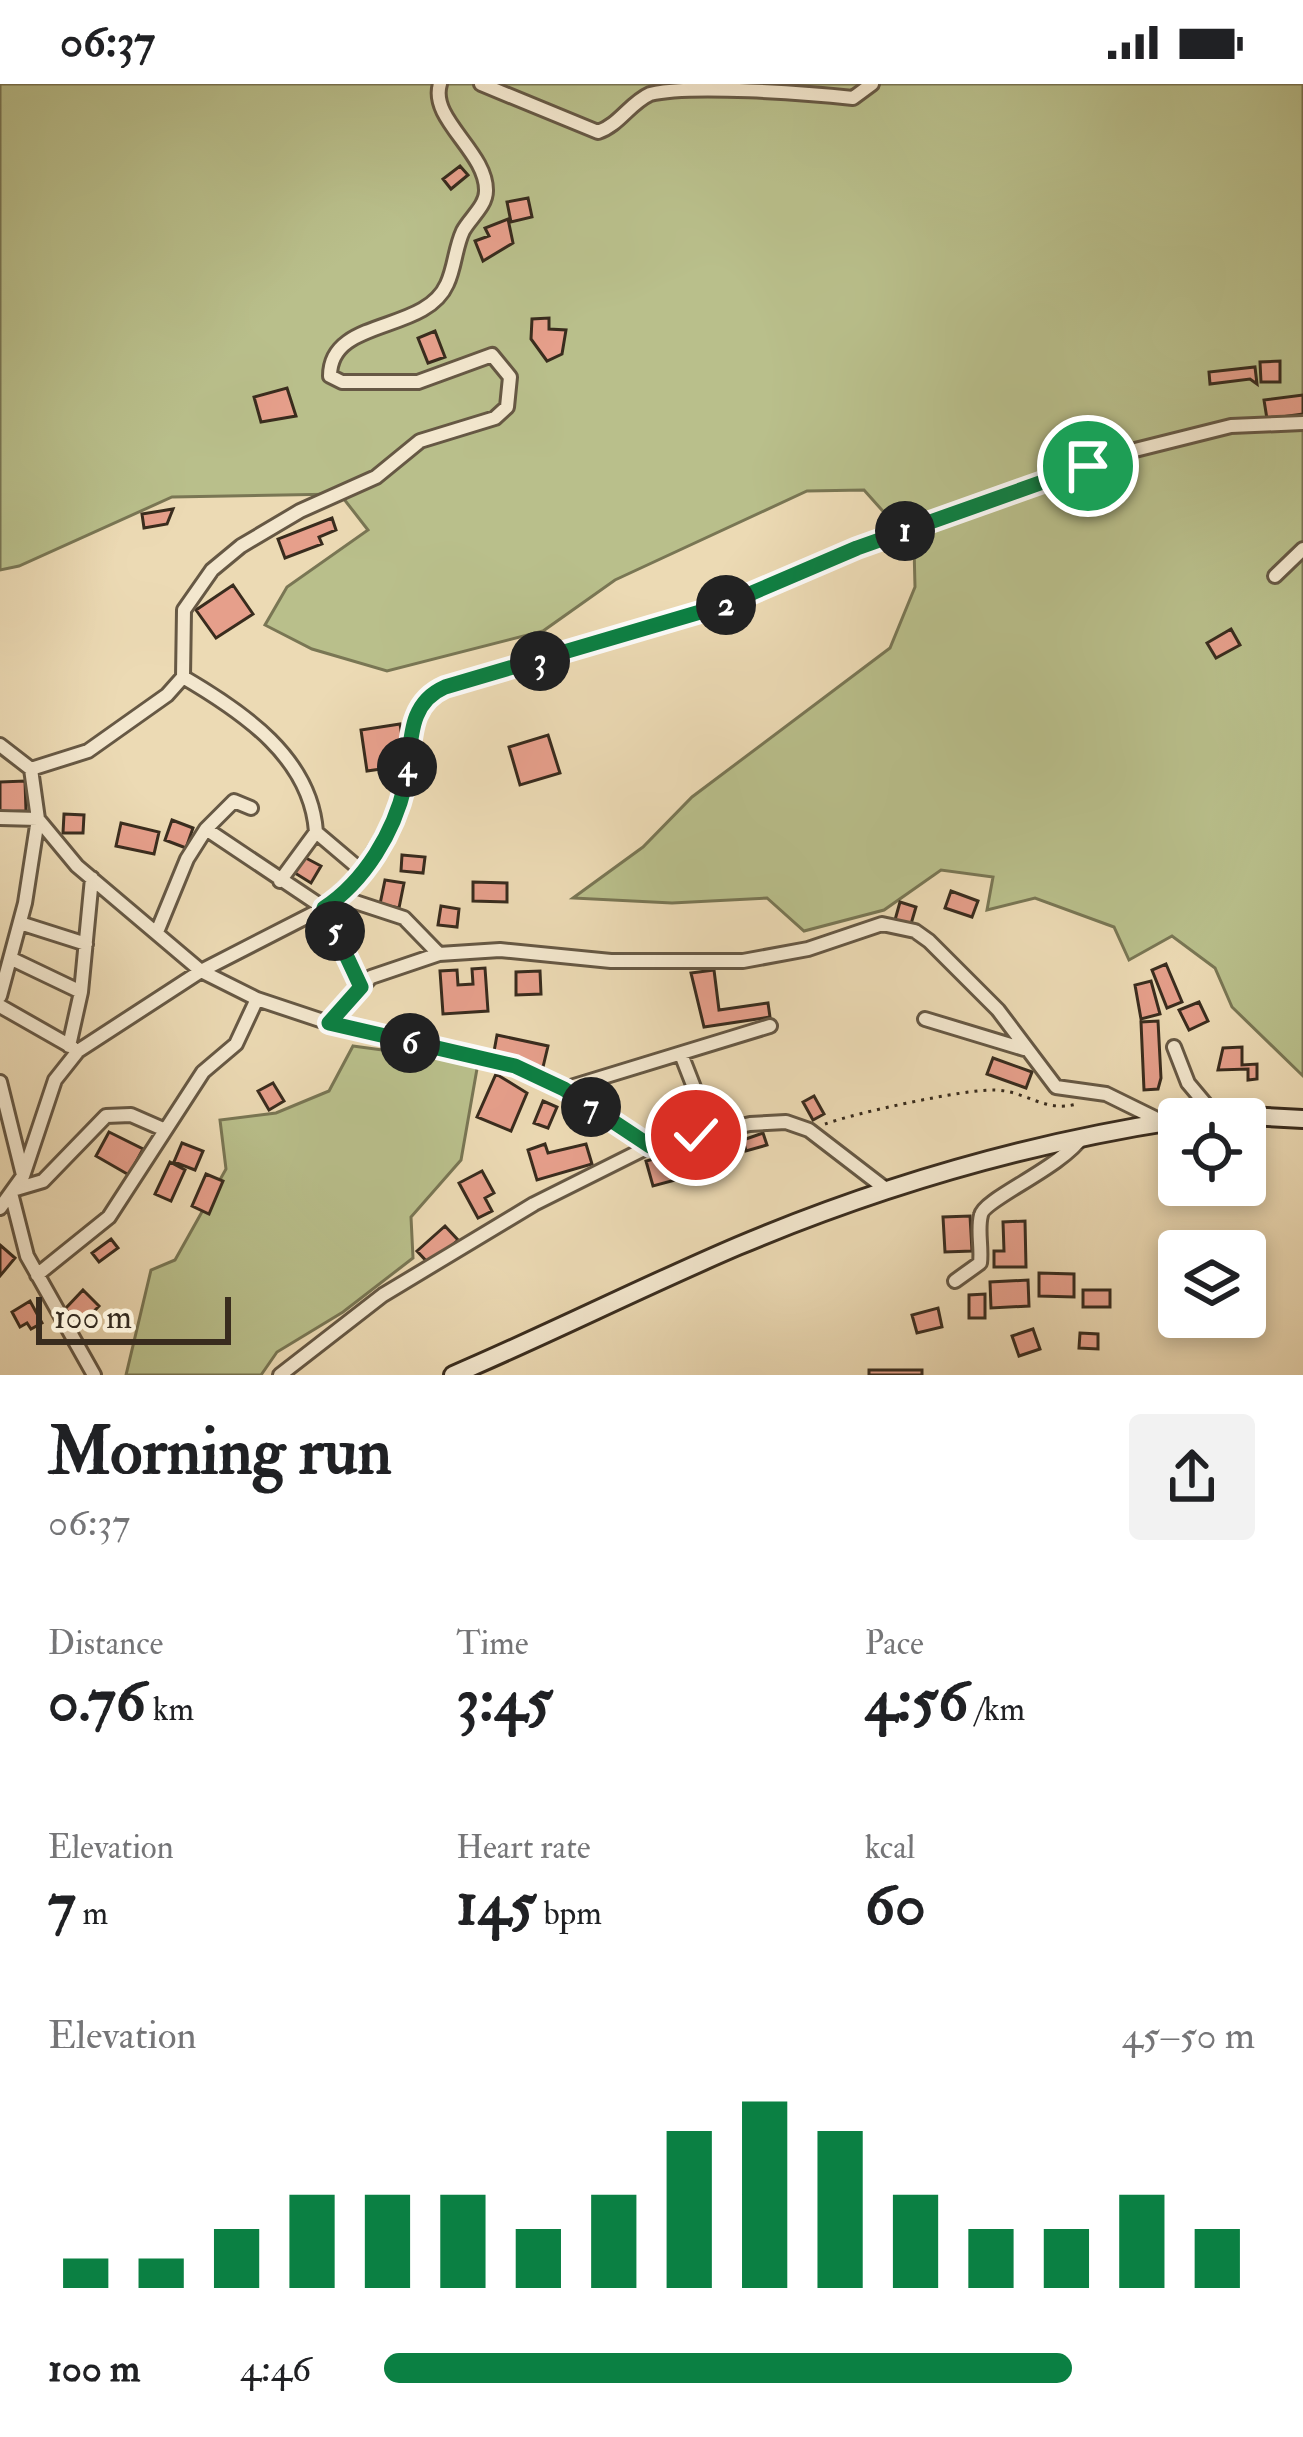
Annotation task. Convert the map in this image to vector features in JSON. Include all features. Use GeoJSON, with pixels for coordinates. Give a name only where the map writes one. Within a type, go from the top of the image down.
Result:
{"type":"FeatureCollection","features":[{"type":"Feature","properties":{"kind":"street"},"geometry":{"type":"LineString","coordinates":[[31,769],[112,737],[139,720],[183,677],[184,610],[226,558],[285,519],[376,477],[420,441],[495,418],[507,407],[510,377],[492,355],[418,382],[387,378],[342,382],[330,376],[338,350],[356,335],[416,316],[434,302],[447,286],[463,231],[484,200],[482,171],[438,102],[440,84]]}},
{"type":"Feature","properties":{"kind":"street"},"geometry":{"type":"LineString","coordinates":[[481,84],[598,131],[646,95],[671,89],[813,91],[853,98],[872,84]]}},
{"type":"Feature","properties":{"kind":"street"},"geometry":{"type":"LineString","coordinates":[[73,1048],[201,971],[340,897],[392,823],[405,786],[415,718],[432,692],[724,605],[857,548],[1127,452],[1231,426],[1303,423]]}},
{"type":"Feature","properties":{"kind":"street"},"geometry":{"type":"LineString","coordinates":[[1275,575],[1303,549]]}},
{"type":"Feature","properties":{"kind":"street"},"geometry":{"type":"LineString","coordinates":[[183,677],[275,746],[301,774],[314,806],[316,832],[280,880]]}},
{"type":"Feature","properties":{"kind":"street"},"geometry":{"type":"LineString","coordinates":[[0,745],[31,769],[38,819],[20,923],[0,996]]}},
{"type":"Feature","properties":{"kind":"street"},"geometry":{"type":"LineString","coordinates":[[157,932],[206,830],[235,801],[251,808]]}},
{"type":"Feature","properties":{"kind":"street"},"geometry":{"type":"LineString","coordinates":[[0,818],[38,819],[92,878],[201,971],[257,999],[329,1023],[490,1058],[564,1089],[650,1146]]}},
{"type":"Feature","properties":{"kind":"street"},"geometry":{"type":"LineString","coordinates":[[206,830],[324,908],[361,987]]}},
{"type":"Feature","properties":{"kind":"street"},"geometry":{"type":"LineString","coordinates":[[316,832],[362,871]]}},
{"type":"Feature","properties":{"kind":"street"},"geometry":{"type":"LineString","coordinates":[[0,1208],[17,1188],[55,1080],[73,1048],[92,878]]}},
{"type":"Feature","properties":{"kind":"street"},"geometry":{"type":"LineString","coordinates":[[340,897],[404,918],[439,954]]}},
{"type":"Feature","properties":{"kind":"street"},"geometry":{"type":"LineString","coordinates":[[20,923],[86,944]]}},
{"type":"Feature","properties":{"kind":"street"},"geometry":{"type":"LineString","coordinates":[[329,1023],[361,987],[388,968],[439,954],[500,950],[611,961],[743,961],[808,949],[882,924],[899,926],[929,941],[980,990],[1061,1091],[1106,1094],[1158,1114]]}},
{"type":"Feature","properties":{"kind":"street"},"geometry":{"type":"LineString","coordinates":[[12,959],[81,992]]}},
{"type":"Feature","properties":{"kind":"street"},"geometry":{"type":"LineString","coordinates":[[37,1275],[109,1217],[209,1065],[236,1045],[257,999]]}},
{"type":"Feature","properties":{"kind":"street"},"geometry":{"type":"LineString","coordinates":[[0,1006],[73,1048]]}},
{"type":"Feature","properties":{"kind":"street"},"geometry":{"type":"LineString","coordinates":[[925,1019],[1025,1049]]}},
{"type":"Feature","properties":{"kind":"street"},"geometry":{"type":"LineString","coordinates":[[564,1089],[770,1026]]}},
{"type":"Feature","properties":{"kind":"street"},"geometry":{"type":"LineString","coordinates":[[1174,1047],[1188,1083],[1201,1098]]}},
{"type":"Feature","properties":{"kind":"street"},"geometry":{"type":"LineString","coordinates":[[681,1054],[711,1132]]}},
{"type":"Feature","properties":{"kind":"street"},"geometry":{"type":"LineString","coordinates":[[0,1082],[21,1240],[94,1375]]}},
{"type":"Feature","properties":{"kind":"street"},"geometry":{"type":"LineString","coordinates":[[17,1188],[43,1180],[106,1115],[131,1115],[163,1129]]}},
{"type":"Feature","properties":{"kind":"street"},"geometry":{"type":"LineString","coordinates":[[1266,1117],[1303,1119]]}},
{"type":"Feature","properties":{"kind":"street"},"geometry":{"type":"LineString","coordinates":[[280,1375],[383,1295],[534,1204],[650,1146],[770,1121],[809,1130],[887,1190]]}},
{"type":"Feature","properties":{"kind":"street"},"geometry":{"type":"LineString","coordinates":[[453,1375],[739,1246],[887,1190],[1084,1136],[1158,1123]]}},
{"type":"Feature","properties":{"kind":"street"},"geometry":{"type":"LineString","coordinates":[[956,1281],[980,1263],[980,1216],[987,1202],[1045,1174],[1084,1136]]}},
{"type":"Feature","properties":{"kind":"path"},"geometry":{"type":"LineString","coordinates":[[809,1130],[969,1091],[1013,1092],[1052,1110],[1106,1094]]}},
{"type":"Feature","properties":{"kind":"green space"},"geometry":{"type":"Polygon","coordinates":[[[0,84],[1303,84],[1303,1076],[1232,1007],[1215,968],[1172,936],[1129,960],[1114,927],[1035,898],[987,910],[993,877],[941,870],[884,910],[804,931],[767,898],[672,903],[573,898],[643,847],[692,797],[890,648],[915,587],[914,546],[864,490],[807,491],[615,580],[543,631],[387,671],[312,649],[265,625],[287,587],[368,530],[340,494],[172,497],[19,566],[0,570],[0,84]]]}},
{"type":"Feature","properties":{"kind":"green space"},"geometry":{"type":"Polygon","coordinates":[[[353,1046],[478,1063],[461,1160],[411,1217],[413,1258],[343,1312],[277,1352],[261,1375],[126,1375],[151,1270],[175,1260],[226,1169],[220,1120],[276,1113],[329,1091],[353,1046]]]}},
{"type":"Feature","properties":{"kind":"building"},"geometry":{"type":"Polygon","coordinates":[[[460,166],[468,175],[451,189],[443,179],[460,166]]]}},
{"type":"Feature","properties":{"kind":"building"},"geometry":{"type":"Polygon","coordinates":[[[528,198],[532,217],[511,222],[507,202],[528,198]]]}},
{"type":"Feature","properties":{"kind":"building"},"geometry":{"type":"Polygon","coordinates":[[[508,219],[513,243],[483,261],[475,241],[489,236],[485,228],[508,219]]]}},
{"type":"Feature","properties":{"kind":"building"},"geometry":{"type":"Polygon","coordinates":[[[549,318],[549,329],[566,330],[562,354],[547,361],[531,339],[532,319],[549,318]]]}},
{"type":"Feature","properties":{"kind":"building"},"geometry":{"type":"Polygon","coordinates":[[[435,331],[445,357],[428,363],[418,338],[435,331]]]}},
{"type":"Feature","properties":{"kind":"building"},"geometry":{"type":"Polygon","coordinates":[[[1280,361],[1280,382],[1261,382],[1260,362],[1280,361]]]}},
{"type":"Feature","properties":{"kind":"building"},"geometry":{"type":"Polygon","coordinates":[[[1255,367],[1257,384],[1250,379],[1210,384],[1209,372],[1255,367]]]}},
{"type":"Feature","properties":{"kind":"building"},"geometry":{"type":"Polygon","coordinates":[[[287,388],[296,416],[261,422],[254,397],[287,388]]]}},
{"type":"Feature","properties":{"kind":"building"},"geometry":{"type":"Polygon","coordinates":[[[1303,395],[1303,414],[1267,419],[1264,400],[1303,395]]]}},
{"type":"Feature","properties":{"kind":"building"},"geometry":{"type":"Polygon","coordinates":[[[173,509],[167,524],[144,528],[142,514],[173,509]]]}},
{"type":"Feature","properties":{"kind":"building"},"geometry":{"type":"Polygon","coordinates":[[[332,518],[336,530],[319,537],[322,544],[285,558],[278,539],[332,518]]]}},
{"type":"Feature","properties":{"kind":"building"},"geometry":{"type":"Polygon","coordinates":[[[233,585],[253,614],[216,638],[196,610],[233,585]]]}},
{"type":"Feature","properties":{"kind":"building"},"geometry":{"type":"Polygon","coordinates":[[[1231,629],[1240,645],[1216,658],[1207,643],[1231,629]]]}},
{"type":"Feature","properties":{"kind":"building"},"geometry":{"type":"Polygon","coordinates":[[[400,724],[405,756],[387,759],[388,768],[367,771],[361,730],[400,724]]]}},
{"type":"Feature","properties":{"kind":"building"},"geometry":{"type":"Polygon","coordinates":[[[548,735],[560,773],[520,785],[509,747],[548,735]]]}},
{"type":"Feature","properties":{"kind":"building"},"geometry":{"type":"Polygon","coordinates":[[[25,781],[26,811],[0,812],[0,782],[25,781]]]}},
{"type":"Feature","properties":{"kind":"building"},"geometry":{"type":"Polygon","coordinates":[[[64,814],[84,815],[83,833],[63,833],[64,814]]]}},
{"type":"Feature","properties":{"kind":"building"},"geometry":{"type":"Polygon","coordinates":[[[172,820],[193,828],[186,848],[165,840],[172,820]]]}},
{"type":"Feature","properties":{"kind":"building"},"geometry":{"type":"Polygon","coordinates":[[[121,823],[159,832],[154,854],[116,846],[121,823]]]}},
{"type":"Feature","properties":{"kind":"building"},"geometry":{"type":"Polygon","coordinates":[[[402,855],[425,857],[423,873],[401,871],[402,855]]]}},
{"type":"Feature","properties":{"kind":"building"},"geometry":{"type":"Polygon","coordinates":[[[304,857],[321,866],[311,883],[295,873],[304,857]]]}},
{"type":"Feature","properties":{"kind":"building"},"geometry":{"type":"Polygon","coordinates":[[[385,880],[404,883],[399,908],[380,904],[385,880]]]}},
{"type":"Feature","properties":{"kind":"building"},"geometry":{"type":"Polygon","coordinates":[[[473,882],[507,883],[507,902],[473,901],[473,882]]]}},
{"type":"Feature","properties":{"kind":"building"},"geometry":{"type":"Polygon","coordinates":[[[951,891],[978,901],[972,917],[945,908],[951,891]]]}},
{"type":"Feature","properties":{"kind":"building"},"geometry":{"type":"Polygon","coordinates":[[[900,902],[916,907],[911,924],[895,920],[900,902]]]}},
{"type":"Feature","properties":{"kind":"building"},"geometry":{"type":"Polygon","coordinates":[[[441,906],[459,909],[457,927],[438,925],[441,906]]]}},
{"type":"Feature","properties":{"kind":"building"},"geometry":{"type":"Polygon","coordinates":[[[1166,964],[1182,1002],[1167,1008],[1152,970],[1166,964]]]}},
{"type":"Feature","properties":{"kind":"building"},"geometry":{"type":"Polygon","coordinates":[[[485,968],[488,1011],[443,1014],[440,971],[457,970],[458,985],[473,984],[472,969],[485,968]]]}},
{"type":"Feature","properties":{"kind":"building"},"geometry":{"type":"Polygon","coordinates":[[[714,970],[719,1010],[768,1003],[770,1017],[704,1027],[691,973],[714,970]]]}},
{"type":"Feature","properties":{"kind":"building"},"geometry":{"type":"Polygon","coordinates":[[[540,971],[541,994],[516,995],[516,972],[540,971]]]}},
{"type":"Feature","properties":{"kind":"building"},"geometry":{"type":"Polygon","coordinates":[[[1151,981],[1160,1014],[1141,1019],[1135,985],[1151,981]]]}},
{"type":"Feature","properties":{"kind":"building"},"geometry":{"type":"Polygon","coordinates":[[[1199,1002],[1208,1021],[1189,1030],[1179,1010],[1199,1002]]]}},
{"type":"Feature","properties":{"kind":"building"},"geometry":{"type":"Polygon","coordinates":[[[1158,1021],[1161,1078],[1158,1089],[1144,1090],[1141,1022],[1158,1021]]]}},
{"type":"Feature","properties":{"kind":"building"},"geometry":{"type":"Polygon","coordinates":[[[497,1035],[548,1046],[543,1067],[493,1057],[497,1035]]]}},
{"type":"Feature","properties":{"kind":"building"},"geometry":{"type":"Polygon","coordinates":[[[1242,1047],[1242,1065],[1257,1064],[1257,1079],[1248,1080],[1248,1069],[1218,1070],[1223,1048],[1242,1047]]]}},
{"type":"Feature","properties":{"kind":"building"},"geometry":{"type":"Polygon","coordinates":[[[993,1058],[1032,1072],[1026,1088],[987,1074],[993,1058]]]}},
{"type":"Feature","properties":{"kind":"building"},"geometry":{"type":"Polygon","coordinates":[[[496,1074],[527,1093],[511,1131],[477,1117],[496,1074]]]}},
{"type":"Feature","properties":{"kind":"building"},"geometry":{"type":"Polygon","coordinates":[[[273,1083],[284,1101],[269,1110],[258,1091],[273,1083]]]}},
{"type":"Feature","properties":{"kind":"building"},"geometry":{"type":"Polygon","coordinates":[[[814,1096],[824,1114],[813,1120],[803,1102],[814,1096]]]}},
{"type":"Feature","properties":{"kind":"building"},"geometry":{"type":"Polygon","coordinates":[[[543,1101],[557,1107],[548,1128],[534,1123],[543,1101]]]}},
{"type":"Feature","properties":{"kind":"building"},"geometry":{"type":"Polygon","coordinates":[[[109,1132],[143,1149],[129,1175],[96,1156],[109,1132]]]}},
{"type":"Feature","properties":{"kind":"building"},"geometry":{"type":"Polygon","coordinates":[[[763,1133],[767,1145],[746,1151],[743,1140],[763,1133]]]}},
{"type":"Feature","properties":{"kind":"building"},"geometry":{"type":"Polygon","coordinates":[[[733,1140],[738,1159],[719,1163],[714,1145],[733,1140]]]}},
{"type":"Feature","properties":{"kind":"building"},"geometry":{"type":"Polygon","coordinates":[[[182,1143],[203,1151],[195,1170],[174,1162],[182,1143]]]}},
{"type":"Feature","properties":{"kind":"building"},"geometry":{"type":"Polygon","coordinates":[[[545,1144],[548,1153],[586,1144],[592,1164],[537,1180],[528,1150],[545,1144]]]}},
{"type":"Feature","properties":{"kind":"building"},"geometry":{"type":"Polygon","coordinates":[[[681,1152],[686,1171],[677,1173],[679,1179],[653,1186],[646,1161],[681,1152]]]}},
{"type":"Feature","properties":{"kind":"building"},"geometry":{"type":"Polygon","coordinates":[[[170,1162],[185,1170],[171,1201],[155,1194],[170,1162]]]}},
{"type":"Feature","properties":{"kind":"building"},"geometry":{"type":"Polygon","coordinates":[[[482,1171],[494,1193],[485,1198],[492,1211],[478,1218],[459,1183],[482,1171]]]}},
{"type":"Feature","properties":{"kind":"building"},"geometry":{"type":"Polygon","coordinates":[[[206,1174],[223,1181],[209,1214],[192,1206],[206,1174]]]}},
{"type":"Feature","properties":{"kind":"building"},"geometry":{"type":"Polygon","coordinates":[[[970,1216],[972,1251],[945,1252],[943,1217],[970,1216]]]}},
{"type":"Feature","properties":{"kind":"building"},"geometry":{"type":"Polygon","coordinates":[[[1025,1221],[1026,1267],[994,1267],[994,1251],[1004,1251],[1003,1222],[1025,1221]]]}},
{"type":"Feature","properties":{"kind":"building"},"geometry":{"type":"Polygon","coordinates":[[[445,1226],[458,1240],[430,1265],[417,1251],[445,1226]]]}},
{"type":"Feature","properties":{"kind":"building"},"geometry":{"type":"Polygon","coordinates":[[[111,1239],[118,1248],[99,1262],[92,1253],[111,1239]]]}},
{"type":"Feature","properties":{"kind":"building"},"geometry":{"type":"Polygon","coordinates":[[[0,1245],[15,1258],[0,1276],[0,1245]]]}},
{"type":"Feature","properties":{"kind":"building"},"geometry":{"type":"Polygon","coordinates":[[[1039,1273],[1074,1274],[1074,1297],[1039,1296],[1039,1273]]]}},
{"type":"Feature","properties":{"kind":"building"},"geometry":{"type":"Polygon","coordinates":[[[1028,1280],[1029,1306],[991,1308],[990,1282],[1028,1280]]]}},
{"type":"Feature","properties":{"kind":"building"},"geometry":{"type":"Polygon","coordinates":[[[83,1290],[99,1306],[81,1325],[65,1309],[83,1290]]]}},
{"type":"Feature","properties":{"kind":"building"},"geometry":{"type":"Polygon","coordinates":[[[1083,1290],[1110,1290],[1110,1307],[1083,1307],[1083,1290]]]}},
{"type":"Feature","properties":{"kind":"building"},"geometry":{"type":"Polygon","coordinates":[[[985,1294],[985,1318],[969,1318],[969,1295],[985,1294]]]}},
{"type":"Feature","properties":{"kind":"building"},"geometry":{"type":"Polygon","coordinates":[[[30,1301],[42,1323],[31,1329],[27,1323],[20,1327],[12,1312],[30,1301]]]}},
{"type":"Feature","properties":{"kind":"building"},"geometry":{"type":"Polygon","coordinates":[[[938,1308],[942,1327],[917,1333],[912,1315],[938,1308]]]}},
{"type":"Feature","properties":{"kind":"building"},"geometry":{"type":"Polygon","coordinates":[[[1033,1329],[1040,1349],[1019,1356],[1012,1336],[1033,1329]]]}},
{"type":"Feature","properties":{"kind":"building"},"geometry":{"type":"Polygon","coordinates":[[[1080,1333],[1098,1334],[1098,1349],[1079,1348],[1080,1333]]]}},
{"type":"Feature","properties":{"kind":"building"},"geometry":{"type":"Polygon","coordinates":[[[869,1370],[922,1370],[922,1375],[869,1375],[869,1370]]]}},
{"type":"Feature","properties":{"kind":"route"},"geometry":{"type":"LineString","coordinates":[[696,1135],[650,1146],[564,1089],[515,1066],[329,1023],[361,987],[324,908],[340,897],[385,838],[405,786],[418,709],[432,692],[445,687],[500,675],[724,605],[857,548],[1088,466]]}}]}
